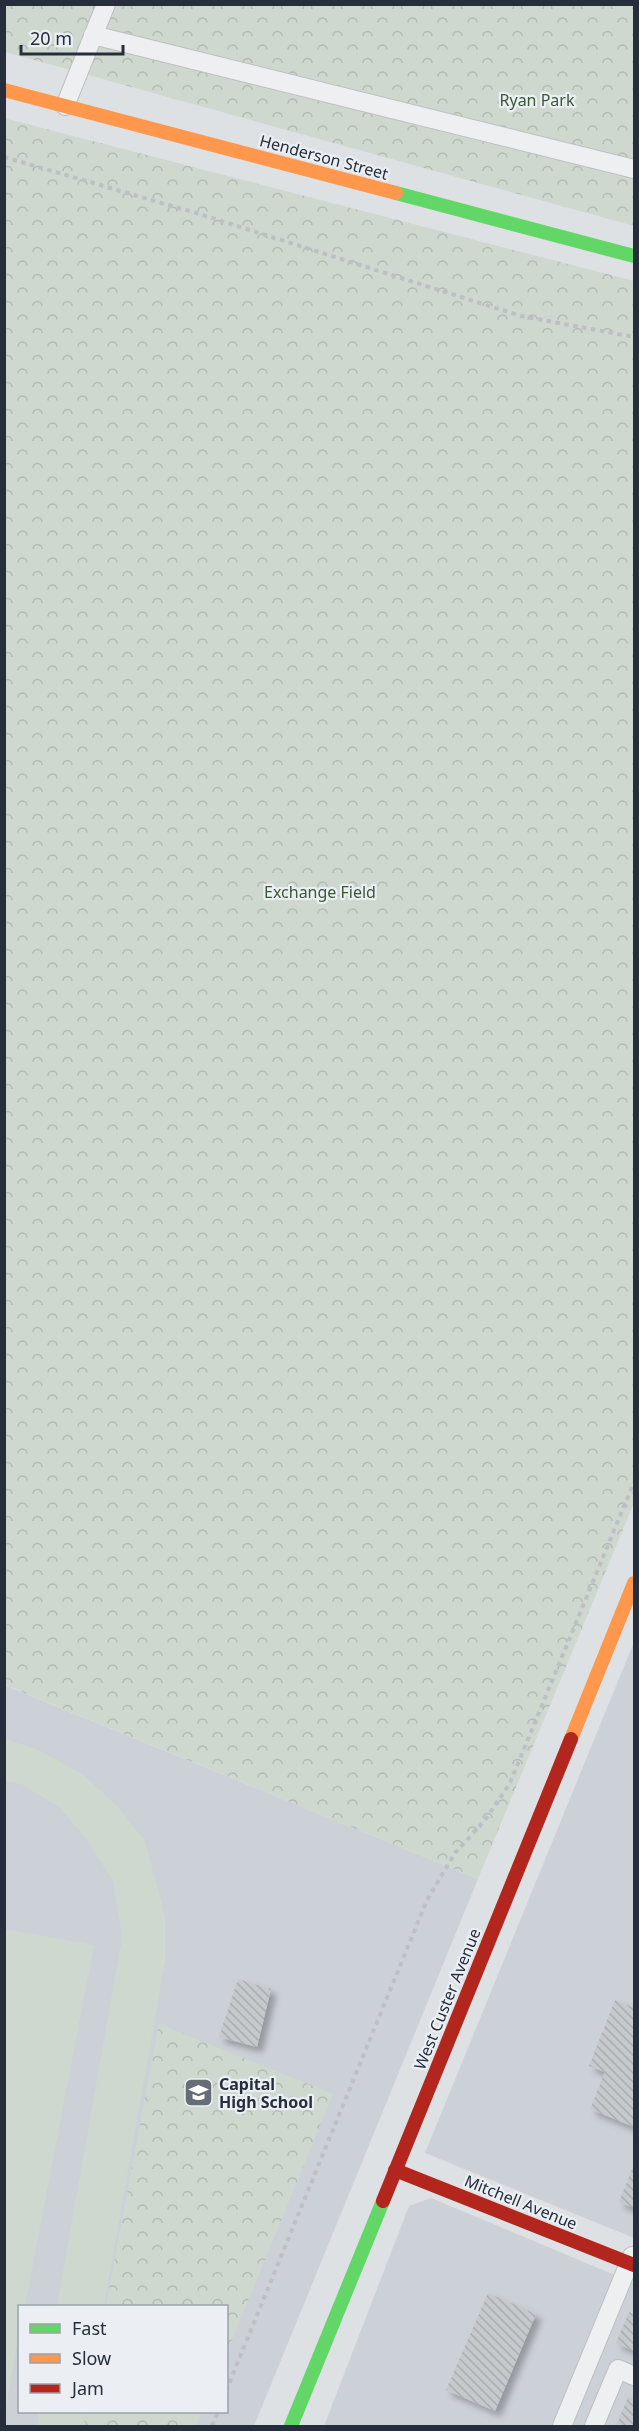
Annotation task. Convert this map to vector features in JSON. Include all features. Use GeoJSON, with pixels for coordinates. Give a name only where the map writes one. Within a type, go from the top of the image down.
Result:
{"type":"FeatureCollection","features":[{"type":"Feature","properties":{"kind":"main road","name":"Henderson Street"},"geometry":{"type":"LineString","coordinates":[[4,90],[634,256]]}},
{"type":"Feature","properties":{"kind":"main road","name":"West Custer Avenue"},"geometry":{"type":"LineString","coordinates":[[291,2427],[634,1583]]}},
{"type":"Feature","properties":{"kind":"main road","name":"Mitchell Avenue"},"geometry":{"type":"LineString","coordinates":[[395,2170],[633,2259]]}},
{"type":"Feature","properties":{"kind":"lane"},"geometry":{"type":"LineString","coordinates":[[65,106],[106,4]]}},
{"type":"Feature","properties":{"kind":"lane"},"geometry":{"type":"LineString","coordinates":[[93,36],[634,169]]}},
{"type":"Feature","properties":{"kind":"lane"},"geometry":{"type":"LineString","coordinates":[[562,2427],[633,2259]]}},
{"type":"Feature","properties":{"kind":"lane"},"geometry":{"type":"LineString","coordinates":[[594,2427],[618,2368],[634,2376]]}},
{"type":"Feature","properties":{"kind":"path"},"geometry":{"type":"LineString","coordinates":[[4,157],[196,213],[521,316],[634,337]]}},
{"type":"Feature","properties":{"kind":"path"},"geometry":{"type":"LineString","coordinates":[[228,2386],[427,1900],[455,1853],[485,1820],[510,1783],[634,1482]]}},
{"type":"Feature","properties":{"kind":"path"},"geometry":{"type":"LineString","coordinates":[[212,2427],[218,2413]]}},
{"type":"Feature","properties":{"kind":"shaded area"},"geometry":{"type":"Polygon","coordinates":[[[634,1642],[634,2238],[425,2153],[634,1642]]]}},
{"type":"Feature","properties":{"kind":"shaded area","name":"Capital High School"},"geometry":{"type":"Polygon","coordinates":[[[4,1685],[478,1879],[254,2426],[5,2426],[4,1685]]]}},
{"type":"Feature","properties":{"kind":"shaded area"},"geometry":{"type":"Polygon","coordinates":[[[431,2198],[634,2283],[634,2426],[324,2426],[409,2206],[431,2198]]]}},
{"type":"Feature","properties":{"kind":"green space","name":"Ryan Park"},"geometry":{"type":"Polygon","coordinates":[[[4,5],[634,5],[634,226],[5,52],[4,5]]]}},
{"type":"Feature","properties":{"kind":"green space","name":"Exchange Field"},"geometry":{"type":"Polygon","coordinates":[[[4,118],[634,281],[634,1503],[478,1879],[5,1685],[4,118]]]}},
{"type":"Feature","properties":{"kind":"green space"},"geometry":{"type":"Polygon","coordinates":[[[5,1739],[39,1750],[85,1776],[118,1807],[145,1841],[165,1916],[165,1962],[104,2305],[57,2305],[122,1938],[113,1881],[86,1839],[59,1807],[21,1784],[5,1781],[5,1739]]]}},
{"type":"Feature","properties":{"kind":"green space"},"geometry":{"type":"Polygon","coordinates":[[[5,1929],[94,1945],[25,2305],[18,2305],[18,2340],[5,2413],[5,1929]]]}},
{"type":"Feature","properties":{"kind":"green space"},"geometry":{"type":"Polygon","coordinates":[[[159,2024],[333,2094],[228,2350],[228,2305],[106,2305],[159,2024]]]}},
{"type":"Feature","properties":{"kind":"green space"},"geometry":{"type":"Polygon","coordinates":[[[39,2413],[86,2413],[83,2426],[37,2426],[39,2413]]]}},
{"type":"Feature","properties":{"kind":"green space"},"geometry":{"type":"Polygon","coordinates":[[[87,2413],[202,2413],[196,2426],[84,2426],[87,2413]]]}},
{"type":"Feature","properties":{"kind":"building"},"geometry":{"type":"Polygon","coordinates":[[[238,1979],[271,1989],[257,2047],[219,2037],[238,1979]]]}},
{"type":"Feature","properties":{"kind":"building"},"geometry":{"type":"Polygon","coordinates":[[[615,2000],[634,2008],[634,2127],[590,2109],[605,2072],[589,2066],[615,2000]]]}},
{"type":"Feature","properties":{"kind":"building"},"geometry":{"type":"Polygon","coordinates":[[[634,2164],[634,2208],[619,2202],[634,2164]]]}},
{"type":"Feature","properties":{"kind":"building"},"geometry":{"type":"Polygon","coordinates":[[[488,2293],[536,2314],[495,2411],[446,2390],[488,2293]]]}},
{"type":"Feature","properties":{"kind":"building"},"geometry":{"type":"Polygon","coordinates":[[[629,2312],[634,2314],[634,2351],[616,2343],[629,2312]]]}},
{"type":"Feature","properties":{"kind":"building"},"geometry":{"type":"Polygon","coordinates":[[[628,2397],[634,2400],[634,2426],[616,2426],[628,2397]]]}},
{"type":"Feature","properties":{"kind":"traffic: fast"},"geometry":{"type":"LineString","coordinates":[[396,193],[634,256]]}},
{"type":"Feature","properties":{"kind":"traffic: fast"},"geometry":{"type":"LineString","coordinates":[[291,2426],[383,2201]]}},
{"type":"Feature","properties":{"kind":"traffic: slow"},"geometry":{"type":"LineString","coordinates":[[4,90],[396,193]]}},
{"type":"Feature","properties":{"kind":"traffic: slow"},"geometry":{"type":"LineString","coordinates":[[571,1739],[634,1583]]}},
{"type":"Feature","properties":{"kind":"traffic: jam"},"geometry":{"type":"LineString","coordinates":[[383,2201],[571,1739]]}},
{"type":"Feature","properties":{"kind":"traffic: jam"},"geometry":{"type":"LineString","coordinates":[[395,2170],[634,2265]]}},
{"type":"Feature","properties":{"kind":"place","name":"Capital High School"},"geometry":{"type":"Point","coordinates":[198,2093]}}]}
